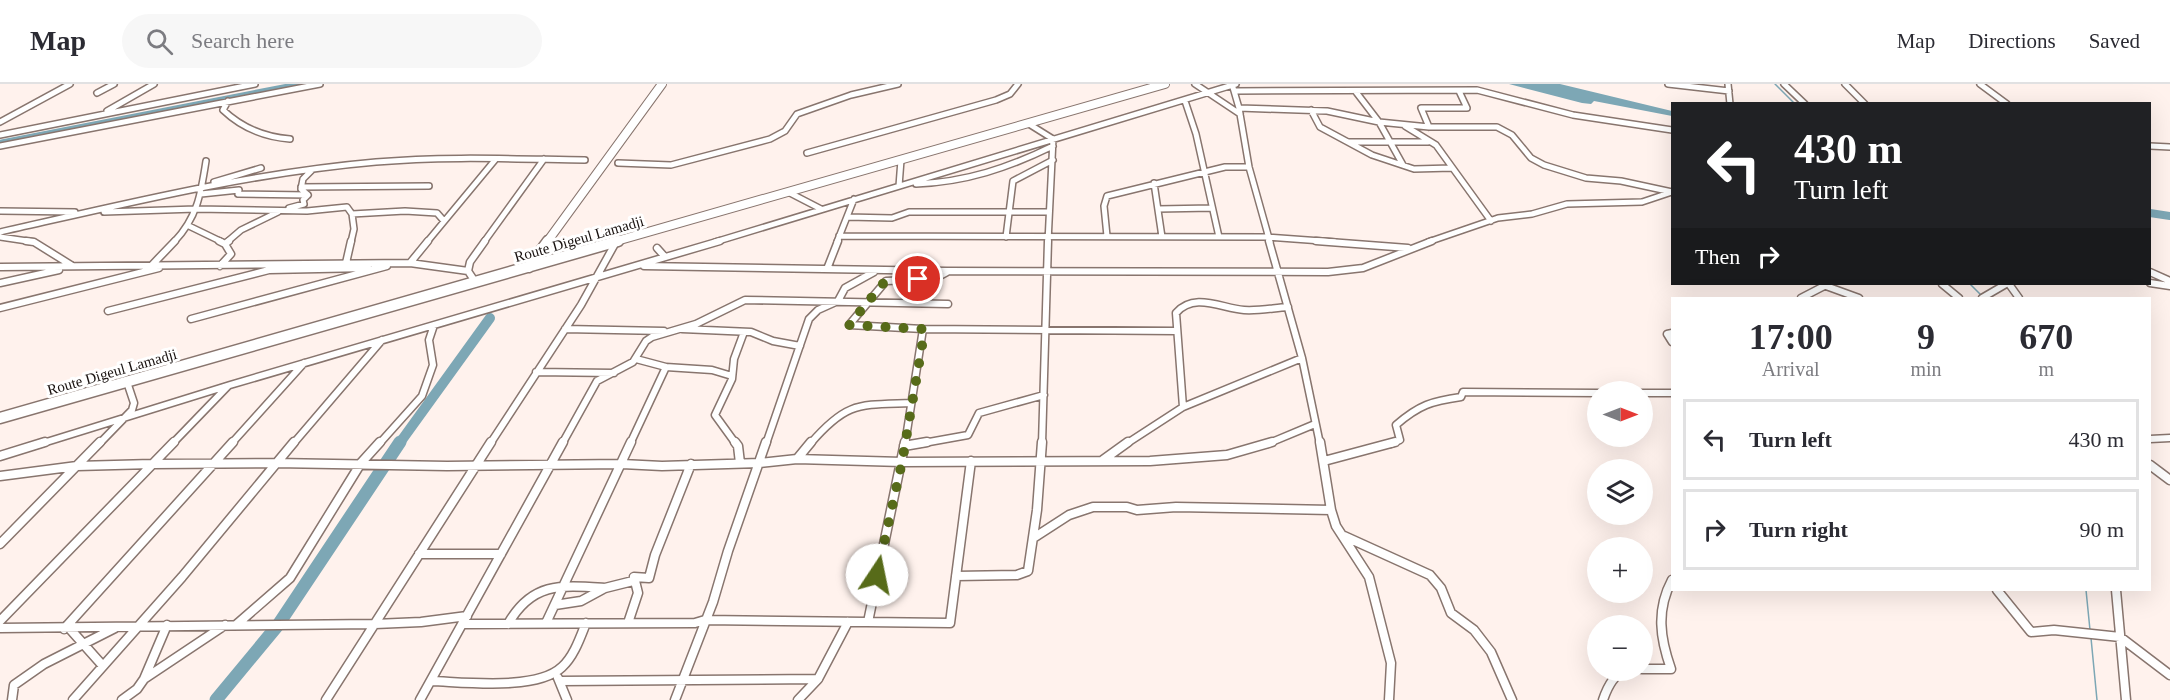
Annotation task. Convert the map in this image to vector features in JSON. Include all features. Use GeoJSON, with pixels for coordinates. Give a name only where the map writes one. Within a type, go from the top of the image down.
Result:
{"type":"FeatureCollection","features":[{"type":"Feature","properties":{"kind":"main road"},"geometry":{"type":"LineString","coordinates":[[532,264],[662,84]]}},
{"type":"Feature","properties":{"kind":"main road","name":"Route Digeul Lamadji"},"geometry":{"type":"LineString","coordinates":[[532,264],[1150,84]]}},
{"type":"Feature","properties":{"kind":"main road","name":"Route Digeul Lamadji"},"geometry":{"type":"LineString","coordinates":[[0,416],[472,277],[616,242],[1165,84]]}},
{"type":"Feature","properties":{"kind":"main road","name":"Route Digeul Lamadji"},"geometry":{"type":"LineString","coordinates":[[0,416],[127,382],[472,277]]}},
{"type":"Feature","properties":{"kind":"street"},"geometry":{"type":"LineString","coordinates":[[0,122],[70,84]]}},
{"type":"Feature","properties":{"kind":"street"},"geometry":{"type":"LineString","coordinates":[[97,93],[114,84]]}},
{"type":"Feature","properties":{"kind":"street"},"geometry":{"type":"LineString","coordinates":[[98,116],[154,84]]}},
{"type":"Feature","properties":{"kind":"street"},"geometry":{"type":"LineString","coordinates":[[0,135],[98,116],[139,105],[189,98],[255,84]]}},
{"type":"Feature","properties":{"kind":"street"},"geometry":{"type":"LineString","coordinates":[[0,146],[320,84]]}},
{"type":"Feature","properties":{"kind":"street"},"geometry":{"type":"LineString","coordinates":[[618,164],[671,165],[770,139],[785,131],[797,114],[851,95],[898,84]]}},
{"type":"Feature","properties":{"kind":"street"},"geometry":{"type":"LineString","coordinates":[[807,153],[996,100],[1010,94],[1018,84]]}},
{"type":"Feature","properties":{"kind":"street"},"geometry":{"type":"LineString","coordinates":[[1195,84],[1239,111],[1327,111],[1405,126],[1497,128],[1512,135],[1531,158],[1544,165],[1586,177],[1621,181],[1671,192]]}},
{"type":"Feature","properties":{"kind":"street"},"geometry":{"type":"LineString","coordinates":[[1668,84],[1729,91]]}},
{"type":"Feature","properties":{"kind":"street"},"geometry":{"type":"LineString","coordinates":[[1728,84],[1730,102]]}},
{"type":"Feature","properties":{"kind":"street"},"geometry":{"type":"LineString","coordinates":[[1784,84],[1803,102]]}},
{"type":"Feature","properties":{"kind":"street"},"geometry":{"type":"LineString","coordinates":[[1845,84],[1862,102]]}},
{"type":"Feature","properties":{"kind":"street"},"geometry":{"type":"LineString","coordinates":[[1980,84],[2004,102]]}},
{"type":"Feature","properties":{"kind":"street"},"geometry":{"type":"LineString","coordinates":[[1234,86],[1249,167],[1302,358],[1324,460],[1331,510],[1342,535],[1369,577],[1391,663],[1389,700]]}},
{"type":"Feature","properties":{"kind":"street"},"geometry":{"type":"LineString","coordinates":[[0,456],[230,385],[637,266],[1234,86],[1356,92],[1481,91],[1573,115],[1671,130]]}},
{"type":"Feature","properties":{"kind":"street"},"geometry":{"type":"LineString","coordinates":[[1429,127],[1421,108],[1467,108],[1459,91]]}},
{"type":"Feature","properties":{"kind":"street"},"geometry":{"type":"LineString","coordinates":[[1356,92],[1379,122],[1403,165]]}},
{"type":"Feature","properties":{"kind":"street"},"geometry":{"type":"LineString","coordinates":[[228,101],[223,110],[236,122],[273,138],[290,139]]}},
{"type":"Feature","properties":{"kind":"street"},"geometry":{"type":"LineString","coordinates":[[1185,101],[1196,134],[1219,237]]}},
{"type":"Feature","properties":{"kind":"street"},"geometry":{"type":"LineString","coordinates":[[1311,110],[1320,127],[1372,155],[1414,169],[1452,168]]}},
{"type":"Feature","properties":{"kind":"street"},"geometry":{"type":"LineString","coordinates":[[1029,124],[1053,142]]}},
{"type":"Feature","properties":{"kind":"street"},"geometry":{"type":"LineString","coordinates":[[1405,126],[1436,145],[1491,221]]}},
{"type":"Feature","properties":{"kind":"street"},"geometry":{"type":"LineString","coordinates":[[956,576],[1023,573],[1030,567],[1035,537],[1044,394],[1053,142]]}},
{"type":"Feature","properties":{"kind":"street"},"geometry":{"type":"LineString","coordinates":[[907,184],[937,184],[976,178],[1026,161],[1053,142]]}},
{"type":"Feature","properties":{"kind":"street"},"geometry":{"type":"LineString","coordinates":[[1345,142],[1430,142]]}},
{"type":"Feature","properties":{"kind":"street"},"geometry":{"type":"LineString","coordinates":[[2151,146],[2170,147]]}},
{"type":"Feature","properties":{"kind":"street"},"geometry":{"type":"LineString","coordinates":[[0,267],[411,263],[472,277],[470,262],[544,159]]}},
{"type":"Feature","properties":{"kind":"street"},"geometry":{"type":"LineString","coordinates":[[411,263],[495,160]]}},
{"type":"Feature","properties":{"kind":"street"},"geometry":{"type":"LineString","coordinates":[[0,232],[155,197],[312,170],[375,162],[585,160]]}},
{"type":"Feature","properties":{"kind":"street"},"geometry":{"type":"LineString","coordinates":[[899,186],[901,160]]}},
{"type":"Feature","properties":{"kind":"street"},"geometry":{"type":"LineString","coordinates":[[1006,237],[1013,181],[1053,160]]}},
{"type":"Feature","properties":{"kind":"street"},"geometry":{"type":"LineString","coordinates":[[152,265],[189,226],[202,189],[206,161]]}},
{"type":"Feature","properties":{"kind":"street"},"geometry":{"type":"LineString","coordinates":[[1107,237],[1105,198],[1116,193],[1203,171],[1226,167],[1249,167]]}},
{"type":"Feature","properties":{"kind":"street"},"geometry":{"type":"LineString","coordinates":[[202,189],[261,168]]}},
{"type":"Feature","properties":{"kind":"street"},"geometry":{"type":"LineString","coordinates":[[308,195],[301,187],[303,179],[312,170]]}},
{"type":"Feature","properties":{"kind":"street"},"geometry":{"type":"LineString","coordinates":[[1154,183],[1162,237]]}},
{"type":"Feature","properties":{"kind":"street"},"geometry":{"type":"LineString","coordinates":[[301,187],[429,186]]}},
{"type":"Feature","properties":{"kind":"street"},"geometry":{"type":"LineString","coordinates":[[202,189],[239,190],[238,194],[308,195]]}},
{"type":"Feature","properties":{"kind":"street"},"geometry":{"type":"LineString","coordinates":[[637,266],[947,272],[1047,270],[1328,272],[1363,268],[1411,248],[1491,221],[1552,209],[1559,205],[1642,202],[1671,192]]}},
{"type":"Feature","properties":{"kind":"street"},"geometry":{"type":"LineString","coordinates":[[790,193],[821,209]]}},
{"type":"Feature","properties":{"kind":"street"},"geometry":{"type":"LineString","coordinates":[[225,244],[241,231],[282,210],[304,204],[303,200],[308,195]]}},
{"type":"Feature","properties":{"kind":"street"},"geometry":{"type":"LineString","coordinates":[[827,269],[854,199]]}},
{"type":"Feature","properties":{"kind":"street"},"geometry":{"type":"LineString","coordinates":[[0,211],[328,210],[347,207],[352,214],[353,236],[346,263]]}},
{"type":"Feature","properties":{"kind":"street"},"geometry":{"type":"LineString","coordinates":[[1158,209],[1212,208]]}},
{"type":"Feature","properties":{"kind":"street"},"geometry":{"type":"LineString","coordinates":[[352,214],[405,211],[437,213],[444,221]]}},
{"type":"Feature","properties":{"kind":"street"},"geometry":{"type":"LineString","coordinates":[[847,217],[892,218],[909,212],[1049,212]]}},
{"type":"Feature","properties":{"kind":"street"},"geometry":{"type":"LineString","coordinates":[[189,226],[225,244],[231,254],[220,266]]}},
{"type":"Feature","properties":{"kind":"street"},"geometry":{"type":"LineString","coordinates":[[839,236],[1268,237],[1411,248]]}},
{"type":"Feature","properties":{"kind":"street"},"geometry":{"type":"LineString","coordinates":[[0,237],[34,242],[60,260],[74,266]]}},
{"type":"Feature","properties":{"kind":"street"},"geometry":{"type":"LineString","coordinates":[[326,700],[600,276],[616,242]]}},
{"type":"Feature","properties":{"kind":"street"},"geometry":{"type":"LineString","coordinates":[[657,248],[665,257]]}},
{"type":"Feature","properties":{"kind":"street"},"geometry":{"type":"LineString","coordinates":[[190,319],[399,263]]}},
{"type":"Feature","properties":{"kind":"street"},"geometry":{"type":"LineString","coordinates":[[0,308],[173,265]]}},
{"type":"Feature","properties":{"kind":"street"},"geometry":{"type":"LineString","coordinates":[[0,283],[74,266]]}},
{"type":"Feature","properties":{"kind":"street"},"geometry":{"type":"LineString","coordinates":[[108,311],[269,270],[382,268]]}},
{"type":"Feature","properties":{"kind":"street"},"geometry":{"type":"LineString","coordinates":[[675,700],[760,464],[810,316],[838,301],[845,288],[876,270]]}},
{"type":"Feature","properties":{"kind":"street"},"geometry":{"type":"LineString","coordinates":[[947,272],[934,279],[886,280],[871,302],[849,325],[923,329],[1177,331]]}},
{"type":"Feature","properties":{"kind":"street"},"geometry":{"type":"LineString","coordinates":[[2151,272],[2170,281]]}},
{"type":"Feature","properties":{"kind":"street"},"geometry":{"type":"LineString","coordinates":[[2151,283],[2170,286]]}},
{"type":"Feature","properties":{"kind":"street"},"geometry":{"type":"LineString","coordinates":[[1803,297],[1827,285],[1857,297]]}},
{"type":"Feature","properties":{"kind":"street"},"geometry":{"type":"LineString","coordinates":[[1943,285],[1958,297]]}},
{"type":"Feature","properties":{"kind":"street"},"geometry":{"type":"LineString","coordinates":[[1984,297],[2005,285]]}},
{"type":"Feature","properties":{"kind":"street"},"geometry":{"type":"LineString","coordinates":[[2008,285],[2018,297]]}},
{"type":"Feature","properties":{"kind":"street"},"geometry":{"type":"LineString","coordinates":[[566,329],[666,331],[696,324],[745,300],[948,304]]}},
{"type":"Feature","properties":{"kind":"street"},"geometry":{"type":"LineString","coordinates":[[1183,407],[1176,313],[1182,305],[1199,302],[1245,310],[1288,308]]}},
{"type":"Feature","properties":{"kind":"street"},"geometry":{"type":"LineString","coordinates":[[144,679],[230,625],[282,588],[361,463],[422,396],[433,365],[429,340],[434,325]]}},
{"type":"Feature","properties":{"kind":"street"},"geometry":{"type":"LineString","coordinates":[[676,329],[744,332],[800,346]]}},
{"type":"Feature","properties":{"kind":"street"},"geometry":{"type":"LineString","coordinates":[[868,622],[902,462],[923,329]]}},
{"type":"Feature","properties":{"kind":"street"},"geometry":{"type":"LineString","coordinates":[[420,700],[597,381],[617,373],[636,359],[646,341],[666,331]]}},
{"type":"Feature","properties":{"kind":"street"},"geometry":{"type":"LineString","coordinates":[[740,464],[738,446],[715,416],[732,376],[734,359],[744,332]]}},
{"type":"Feature","properties":{"kind":"street"},"geometry":{"type":"LineString","coordinates":[[74,700],[189,569],[382,340]]}},
{"type":"Feature","properties":{"kind":"street"},"geometry":{"type":"LineString","coordinates":[[1103,460],[1155,423],[1183,407],[1302,358]]}},
{"type":"Feature","properties":{"kind":"street"},"geometry":{"type":"LineString","coordinates":[[636,359],[666,368],[712,370],[732,376]]}},
{"type":"Feature","properties":{"kind":"street"},"geometry":{"type":"LineString","coordinates":[[67,629],[304,363]]}},
{"type":"Feature","properties":{"kind":"street"},"geometry":{"type":"LineString","coordinates":[[546,623],[666,368]]}},
{"type":"Feature","properties":{"kind":"street"},"geometry":{"type":"LineString","coordinates":[[536,372],[617,373]]}},
{"type":"Feature","properties":{"kind":"street"},"geometry":{"type":"LineString","coordinates":[[0,544],[125,418],[134,403],[127,382]]}},
{"type":"Feature","properties":{"kind":"street"},"geometry":{"type":"LineString","coordinates":[[0,621],[230,385]]}},
{"type":"Feature","properties":{"kind":"street"},"geometry":{"type":"LineString","coordinates":[[1324,460],[1400,440],[1396,425],[1417,406],[1432,401],[1461,398],[1463,392],[1587,393]]}},
{"type":"Feature","properties":{"kind":"street"},"geometry":{"type":"LineString","coordinates":[[1653,393],[1671,393]]}},
{"type":"Feature","properties":{"kind":"street"},"geometry":{"type":"LineString","coordinates":[[904,446],[968,435],[979,413],[1044,394]]}},
{"type":"Feature","properties":{"kind":"street"},"geometry":{"type":"LineString","coordinates":[[797,459],[828,424],[843,411],[862,405],[911,403]]}},
{"type":"Feature","properties":{"kind":"street"},"geometry":{"type":"LineString","coordinates":[[0,476],[77,466],[152,464],[622,464],[662,466],[760,464],[797,459],[902,462],[1160,460],[1227,455],[1284,439],[1315,424]]}},
{"type":"Feature","properties":{"kind":"street"},"geometry":{"type":"LineString","coordinates":[[2151,439],[2170,438]]}},
{"type":"Feature","properties":{"kind":"street"},"geometry":{"type":"LineString","coordinates":[[0,628],[375,624],[465,620],[508,624],[695,623],[705,620],[950,623],[972,461]]}},
{"type":"Feature","properties":{"kind":"street"},"geometry":{"type":"LineString","coordinates":[[555,605],[581,601],[605,588],[633,581],[634,577],[649,578],[655,555],[691,464]]}},
{"type":"Feature","properties":{"kind":"street"},"geometry":{"type":"LineString","coordinates":[[2151,466],[2170,480]]}},
{"type":"Feature","properties":{"kind":"street"},"geometry":{"type":"LineString","coordinates":[[1035,537],[1069,515],[1093,507],[1127,507],[1137,510],[1176,507],[1331,510]]}},
{"type":"Feature","properties":{"kind":"street"},"geometry":{"type":"LineString","coordinates":[[1342,535],[1430,575],[1441,588],[1450,613],[1474,630],[1491,652],[1512,700]]}},
{"type":"Feature","properties":{"kind":"street"},"geometry":{"type":"LineString","coordinates":[[419,555],[501,555]]}},
{"type":"Feature","properties":{"kind":"street"},"geometry":{"type":"LineString","coordinates":[[628,623],[638,593],[633,581]]}},
{"type":"Feature","properties":{"kind":"street"},"geometry":{"type":"LineString","coordinates":[[1653,669],[1671,669],[1662,641],[1661,604],[1671,582]]}},
{"type":"Feature","properties":{"kind":"street"},"geometry":{"type":"LineString","coordinates":[[508,624],[520,603],[546,587],[564,585],[605,588]]}},
{"type":"Feature","properties":{"kind":"street"},"geometry":{"type":"LineString","coordinates":[[1998,591],[2031,632],[2054,630],[2120,637],[2170,675]]}},
{"type":"Feature","properties":{"kind":"street"},"geometry":{"type":"LineString","coordinates":[[2116,591],[2126,700]]}},
{"type":"Feature","properties":{"kind":"street"},"geometry":{"type":"LineString","coordinates":[[798,700],[818,679],[848,622]]}},
{"type":"Feature","properties":{"kind":"street"},"geometry":{"type":"LineString","coordinates":[[557,677],[574,652],[586,623]]}},
{"type":"Feature","properties":{"kind":"street"},"geometry":{"type":"LineString","coordinates":[[122,700],[137,689],[144,679],[167,625]]}},
{"type":"Feature","properties":{"kind":"street"},"geometry":{"type":"LineString","coordinates":[[12,700],[14,685],[44,663],[118,626]]}},
{"type":"Feature","properties":{"kind":"street"},"geometry":{"type":"LineString","coordinates":[[67,629],[103,666]]}},
{"type":"Feature","properties":{"kind":"street"},"geometry":{"type":"LineString","coordinates":[[430,681],[529,681],[557,677],[681,680],[818,679]]}},
{"type":"Feature","properties":{"kind":"street"},"geometry":{"type":"LineString","coordinates":[[557,677],[567,700]]}},
{"type":"Feature","properties":{"kind":"street"},"geometry":{"type":"LineString","coordinates":[[1603,700],[1612,681]]}},
{"type":"Feature","properties":{"kind":"water"},"geometry":{"type":"Polygon","coordinates":[[[1509,84],[1560,84],[1671,111],[1671,116],[1594,101],[1591,104],[1509,84]]]}},
{"type":"Feature","properties":{"kind":"waterway"},"geometry":{"type":"LineString","coordinates":[[0,142],[297,84]]}},
{"type":"Feature","properties":{"kind":"waterway"},"geometry":{"type":"LineString","coordinates":[[1775,84],[1793,102]]}},
{"type":"Feature","properties":{"kind":"waterway"},"geometry":{"type":"LineString","coordinates":[[2151,213],[2170,216]]}},
{"type":"Feature","properties":{"kind":"waterway"},"geometry":{"type":"LineString","coordinates":[[1971,285],[1982,296]]}},
{"type":"Feature","properties":{"kind":"waterway"},"geometry":{"type":"LineString","coordinates":[[399,444],[490,318]]}},
{"type":"Feature","properties":{"kind":"waterway"},"geometry":{"type":"LineString","coordinates":[[216,700],[278,625],[400,442]]}},
{"type":"Feature","properties":{"kind":"waterway"},"geometry":{"type":"LineString","coordinates":[[2086,591],[2090,630]]}},
{"type":"Feature","properties":{"kind":"waterway"},"geometry":{"type":"LineString","coordinates":[[2091,638],[2097,700]]}},
{"type":"Feature","properties":{"kind":"route"},"geometry":{"type":"LineString","coordinates":[[877,575],[902,462],[923,329],[849,325],[871,302],[886,280],[918,279]]}}]}
